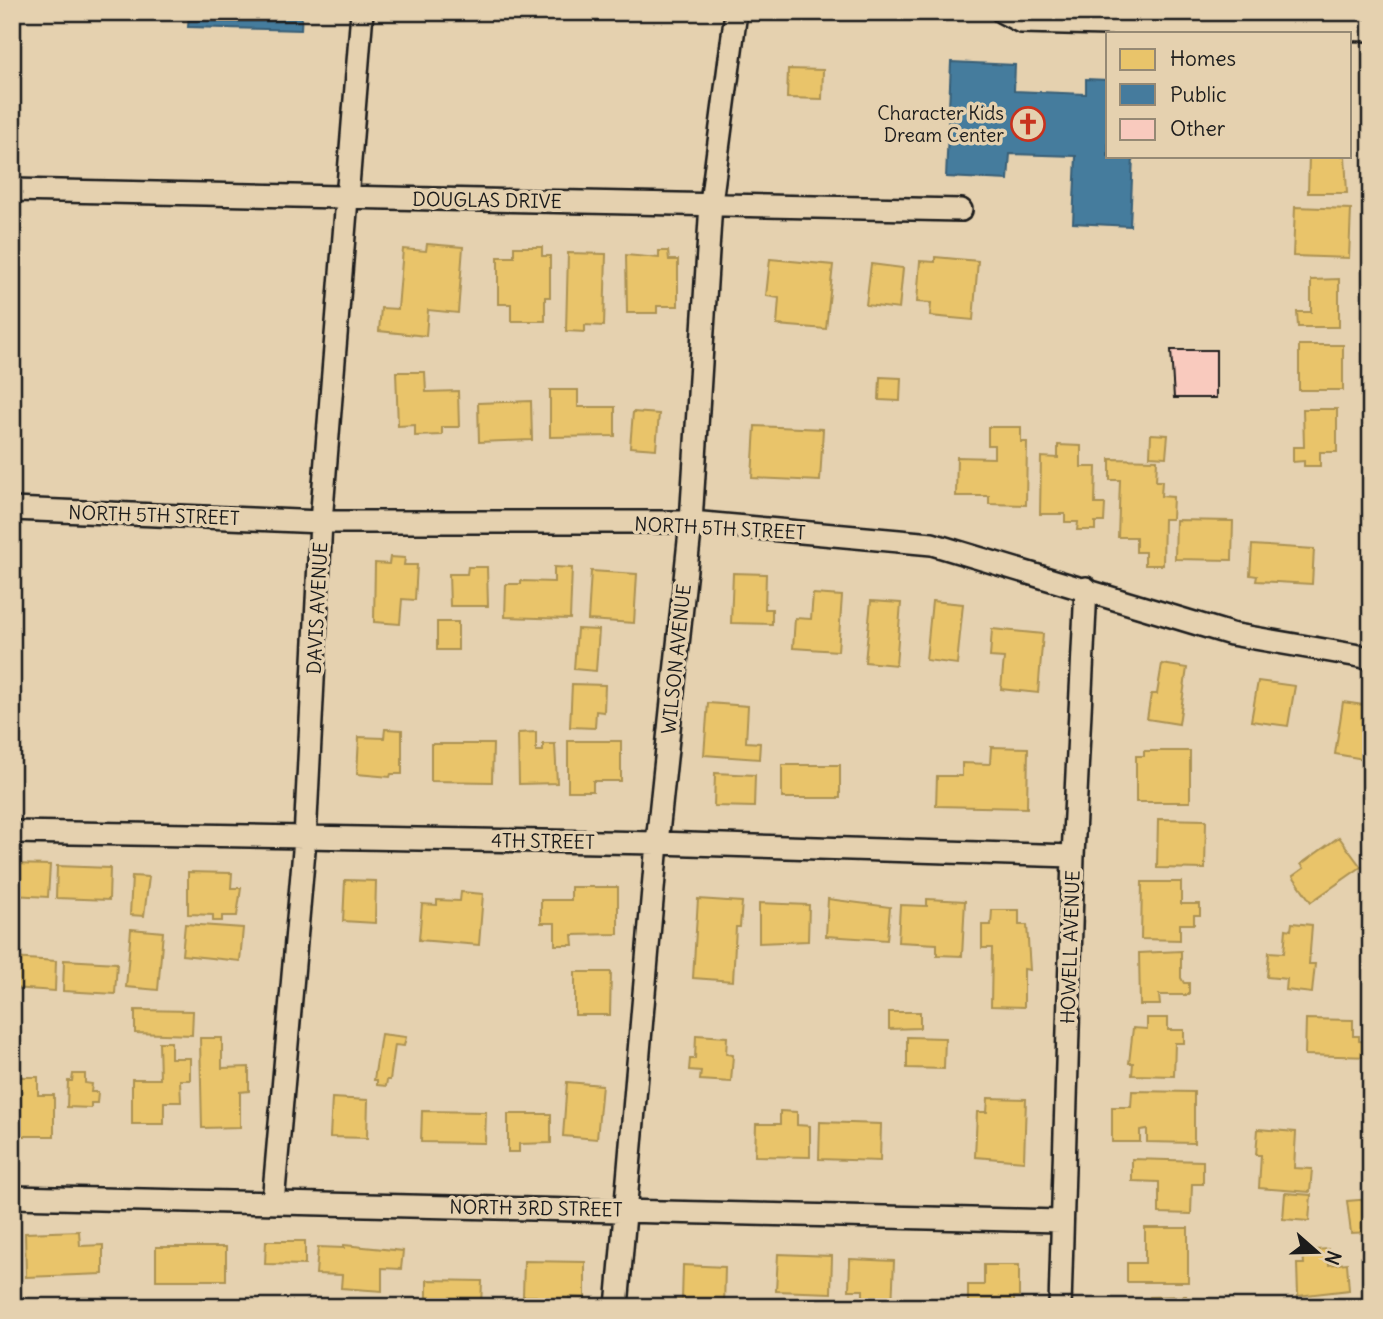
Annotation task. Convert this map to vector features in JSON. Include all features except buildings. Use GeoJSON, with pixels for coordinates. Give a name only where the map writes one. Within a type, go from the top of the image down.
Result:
{"type":"FeatureCollection","features":[{"type":"Feature","properties":{"kind":"street","name":"DAVIS AVENUE"},"geometry":{"type":"LineString","coordinates":[[273,1203],[305,838],[321,522],[362,12]]}},
{"type":"Feature","properties":{"kind":"street","name":"WILSON AVENUE"},"geometry":{"type":"LineString","coordinates":[[617,1307],[657,842],[691,522],[711,203],[736,12]]}},
{"type":"Feature","properties":{"kind":"street"},"geometry":{"type":"LineString","coordinates":[[1002,12],[1021,22],[1371,30]]}},
{"type":"Feature","properties":{"kind":"street","name":"DOUGLAS DRIVE"},"geometry":{"type":"LineString","coordinates":[[12,190],[961,210]]}},
{"type":"Feature","properties":{"kind":"street","name":"NORTH 5TH STREET"},"geometry":{"type":"LineString","coordinates":[[12,509],[321,522],[691,522],[932,544],[1086,588],[1231,634],[1371,658]]}},
{"type":"Feature","properties":{"kind":"street","name":"HOWELL AVENUE"},"geometry":{"type":"LineString","coordinates":[[1060,1307],[1060,1221],[1073,856],[1086,588]]}},
{"type":"Feature","properties":{"kind":"street","name":"4TH STREET"},"geometry":{"type":"LineString","coordinates":[[12,832],[657,842],[1073,856]]}},
{"type":"Feature","properties":{"kind":"street","name":"NORTH 3RD STREET"},"geometry":{"type":"LineString","coordinates":[[12,1197],[1060,1221]]}},
{"type":"Feature","properties":{"kind":"place","name":"Character Kids Dream Center"},"geometry":{"type":"Point","coordinates":[1028,124]}}]}
